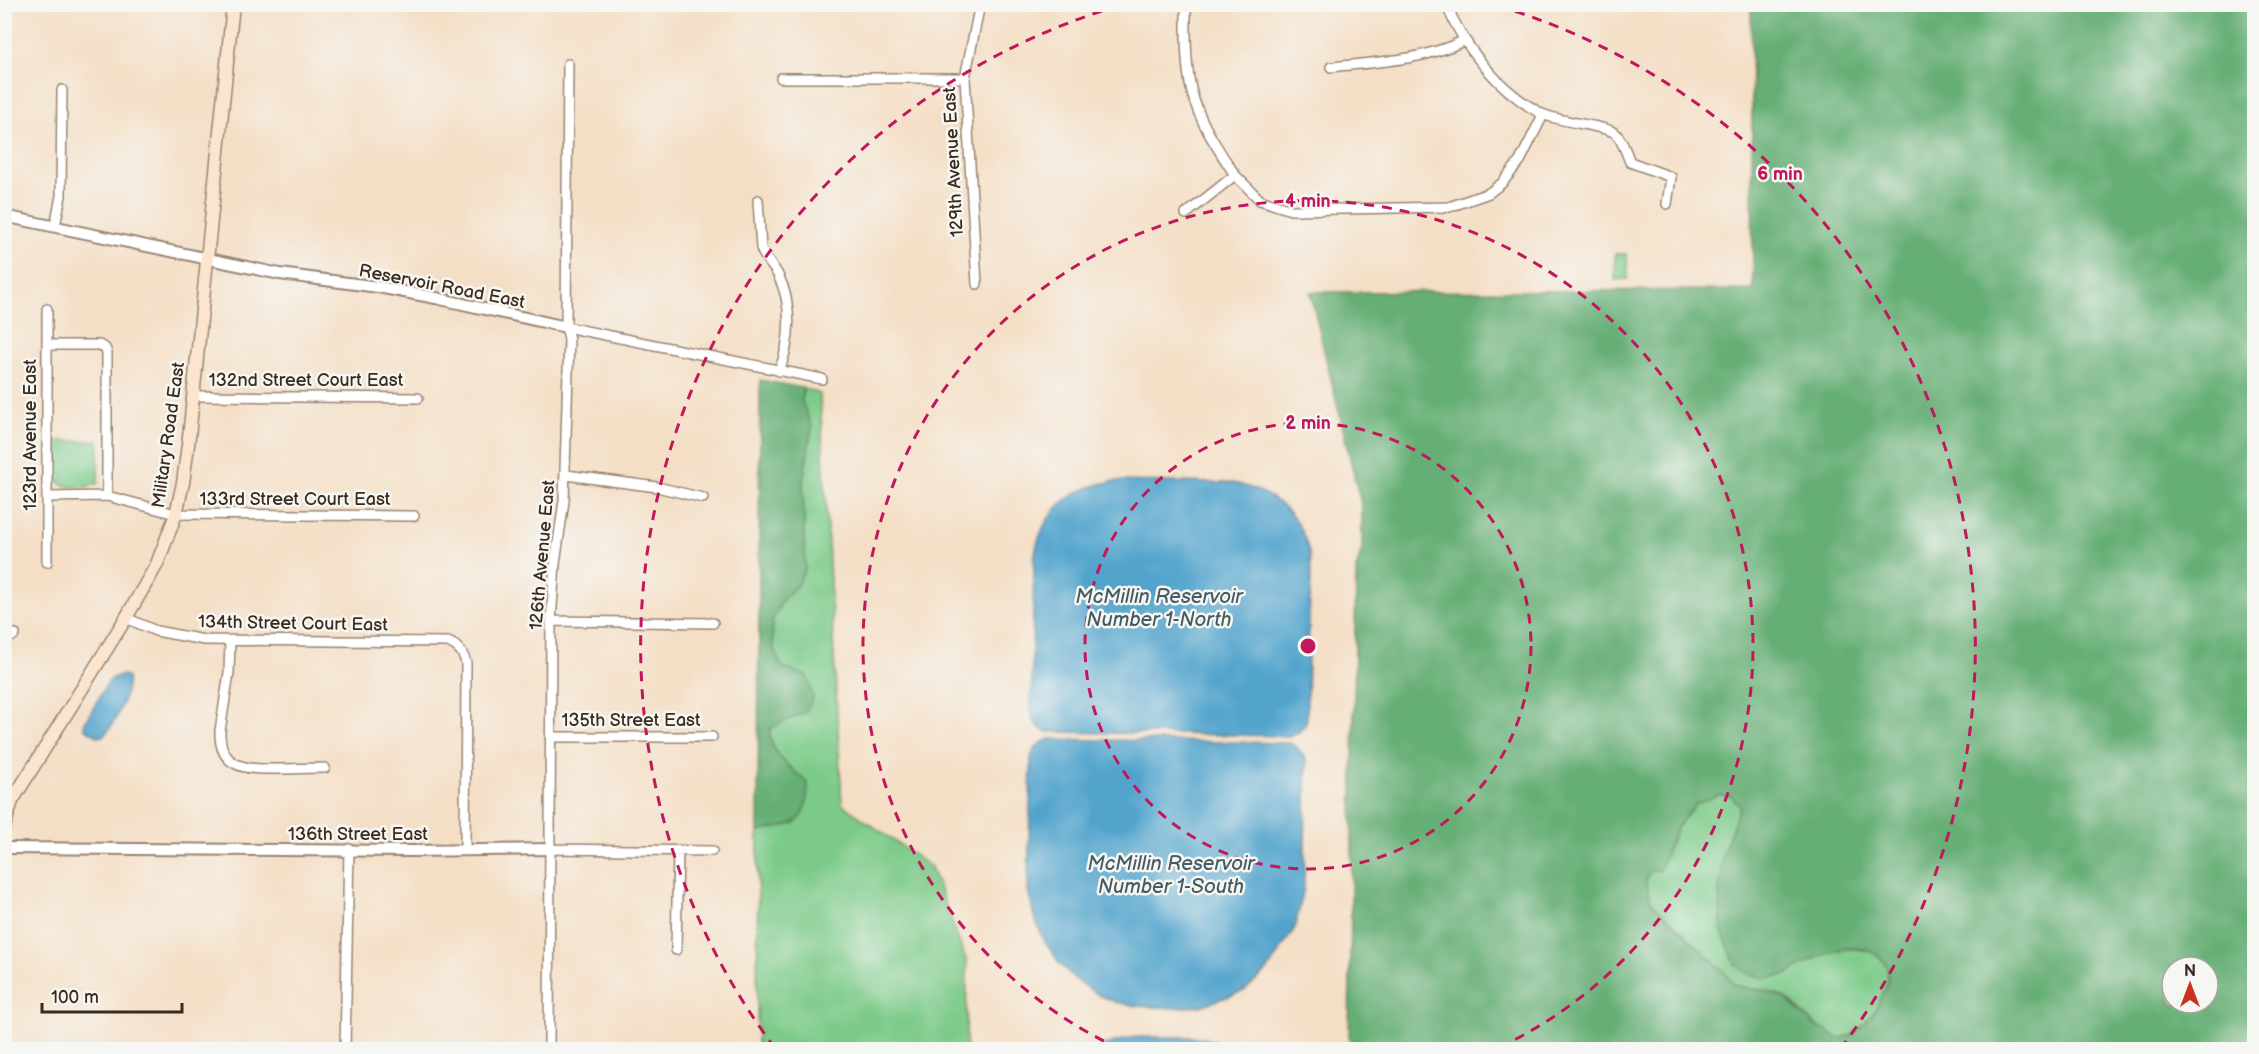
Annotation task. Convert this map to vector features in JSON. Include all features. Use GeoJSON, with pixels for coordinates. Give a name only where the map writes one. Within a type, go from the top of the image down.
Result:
{"type":"FeatureCollection","features":[{"type":"Feature","properties":{"kind":"main road","name":"Military Road East"},"geometry":{"type":"LineString","coordinates":[[4,827],[12,801],[157,564],[176,514],[183,483],[193,396],[205,259],[233,4]]}},
{"type":"Feature","properties":{"kind":"street","name":"129th Avenue East"},"geometry":{"type":"LineString","coordinates":[[976,284],[965,78],[980,4]]}},
{"type":"Feature","properties":{"kind":"street"},"geometry":{"type":"LineString","coordinates":[[1186,4],[1186,48],[1192,93],[1205,127],[1235,175],[1260,200],[1291,210],[1449,207],[1489,193],[1502,183],[1520,160],[1543,115]]}},
{"type":"Feature","properties":{"kind":"street"},"geometry":{"type":"LineString","coordinates":[[1446,4],[1463,41],[1490,73],[1529,107],[1543,115],[1609,130],[1616,134],[1630,162],[1671,177],[1667,204]]}},
{"type":"Feature","properties":{"kind":"street"},"geometry":{"type":"LineString","coordinates":[[1331,67],[1419,57],[1444,50],[1463,41]]}},
{"type":"Feature","properties":{"kind":"street","name":"126th Avenue East"},"geometry":{"type":"LineString","coordinates":[[549,1050],[551,621],[555,564],[566,475],[569,339],[566,327],[568,64]]}},
{"type":"Feature","properties":{"kind":"street"},"geometry":{"type":"LineString","coordinates":[[781,78],[965,78]]}},
{"type":"Feature","properties":{"kind":"street"},"geometry":{"type":"LineString","coordinates":[[55,226],[61,196],[62,90]]}},
{"type":"Feature","properties":{"kind":"street"},"geometry":{"type":"LineString","coordinates":[[1186,214],[1235,175]]}},
{"type":"Feature","properties":{"kind":"street"},"geometry":{"type":"LineString","coordinates":[[758,200],[761,248],[779,276],[786,300],[788,339],[779,371]]}},
{"type":"Feature","properties":{"kind":"street","name":"Reservoir Road East"},"geometry":{"type":"LineString","coordinates":[[4,216],[205,259],[436,298],[822,379]]}},
{"type":"Feature","properties":{"kind":"street","name":"123rd Avenue East"},"geometry":{"type":"LineString","coordinates":[[46,309],[47,562]]}},
{"type":"Feature","properties":{"kind":"street"},"geometry":{"type":"LineString","coordinates":[[47,345],[99,345],[105,348],[107,353],[107,496]]}},
{"type":"Feature","properties":{"kind":"street","name":"132nd Street Court East"},"geometry":{"type":"LineString","coordinates":[[193,396],[418,398]]}},
{"type":"Feature","properties":{"kind":"street"},"geometry":{"type":"LineString","coordinates":[[566,475],[650,485],[703,498]]}},
{"type":"Feature","properties":{"kind":"street","name":"133rd Street Court East"},"geometry":{"type":"LineString","coordinates":[[47,496],[107,496],[176,514],[414,516]]}},
{"type":"Feature","properties":{"kind":"street","name":"134th Street Court East"},"geometry":{"type":"LineString","coordinates":[[126,618],[156,631],[178,637],[230,641],[448,642],[460,649],[466,663],[465,850]]}},
{"type":"Feature","properties":{"kind":"street"},"geometry":{"type":"LineString","coordinates":[[551,621],[713,623]]}},
{"type":"Feature","properties":{"kind":"street"},"geometry":{"type":"LineString","coordinates":[[4,642],[15,634]]}},
{"type":"Feature","properties":{"kind":"street"},"geometry":{"type":"LineString","coordinates":[[230,641],[230,673],[219,740],[224,753],[240,767],[251,769],[325,768]]}},
{"type":"Feature","properties":{"kind":"street","name":"135th Street East"},"geometry":{"type":"LineString","coordinates":[[550,737],[712,737]]}},
{"type":"Feature","properties":{"kind":"street","name":"136th Street East"},"geometry":{"type":"LineString","coordinates":[[4,848],[712,851]]}},
{"type":"Feature","properties":{"kind":"street"},"geometry":{"type":"LineString","coordinates":[[345,1050],[349,849]]}},
{"type":"Feature","properties":{"kind":"street"},"geometry":{"type":"LineString","coordinates":[[676,950],[678,850]]}},
{"type":"Feature","properties":{"kind":"green space"},"geometry":{"type":"Polygon","coordinates":[[[1751,5],[2254,5],[2254,1049],[1360,1050],[1349,1038],[1356,569],[1362,549],[1362,508],[1310,292],[1753,290],[1751,5]],[[1717,795],[1696,804],[1677,827],[1659,871],[1651,871],[1645,879],[1650,900],[1735,985],[1764,990],[1785,998],[1814,1025],[1839,1038],[1853,1035],[1873,1015],[1888,982],[1887,967],[1880,957],[1866,949],[1845,948],[1822,955],[1787,974],[1768,978],[1750,975],[1735,964],[1722,931],[1719,892],[1723,854],[1740,806],[1731,796],[1717,795]]]}},
{"type":"Feature","properties":{"kind":"green space"},"geometry":{"type":"Polygon","coordinates":[[[1615,254],[1627,254],[1628,279],[1615,280],[1615,254]]]}},
{"type":"Feature","properties":{"kind":"green space"},"geometry":{"type":"Polygon","coordinates":[[[760,380],[803,388],[802,402],[812,427],[803,481],[805,569],[797,585],[782,600],[772,622],[773,647],[782,667],[807,676],[813,698],[806,712],[770,728],[772,745],[776,752],[808,783],[805,808],[797,821],[758,832],[760,380]]]}},
{"type":"Feature","properties":{"kind":"green space"},"geometry":{"type":"Polygon","coordinates":[[[803,388],[820,394],[842,804],[931,867],[967,962],[966,1049],[757,1050],[758,832],[796,823],[808,783],[782,759],[770,737],[770,728],[783,721],[807,676],[782,667],[773,647],[772,622],[782,600],[797,585],[805,569],[803,481],[812,427],[802,402],[803,388]]]}},
{"type":"Feature","properties":{"kind":"green space"},"geometry":{"type":"Polygon","coordinates":[[[55,441],[99,441],[98,483],[80,487],[65,486],[60,483],[54,472],[55,441]]]}},
{"type":"Feature","properties":{"kind":"green space"},"geometry":{"type":"Polygon","coordinates":[[[1717,795],[1731,796],[1740,806],[1723,854],[1787,974],[1818,956],[1844,949],[1867,951],[1884,961],[1888,970],[1886,990],[1870,1017],[1855,1033],[1847,1037],[1836,1037],[1820,1028],[1784,997],[1772,992],[1735,985],[1650,900],[1645,879],[1651,871],[1659,871],[1677,827],[1696,804],[1717,795]]]}},
{"type":"Feature","properties":{"kind":"water","name":"McMillin Reservoir Number 1-North"},"geometry":{"type":"Polygon","coordinates":[[[1115,481],[1233,483],[1261,492],[1284,507],[1293,517],[1306,543],[1311,574],[1307,720],[1298,732],[1289,736],[1049,732],[1036,724],[1031,715],[1034,558],[1038,542],[1043,527],[1060,504],[1084,489],[1115,481]]]}},
{"type":"Feature","properties":{"kind":"water"},"geometry":{"type":"Polygon","coordinates":[[[127,676],[126,691],[119,711],[109,728],[99,737],[84,728],[84,724],[108,682],[114,677],[127,676]]]}},
{"type":"Feature","properties":{"kind":"water","name":"McMillin Reservoir Number 1-South"},"geometry":{"type":"Polygon","coordinates":[[[1049,739],[1290,743],[1298,748],[1307,761],[1304,888],[1295,928],[1267,971],[1244,991],[1201,1006],[1174,1008],[1137,1006],[1115,1002],[1100,996],[1076,980],[1060,964],[1043,939],[1034,916],[1028,890],[1031,757],[1038,746],[1049,739]]]}},
{"type":"Feature","properties":{"kind":"water"},"geometry":{"type":"Polygon","coordinates":[[[1135,1037],[1201,1037],[1239,1049],[1097,1049],[1135,1037]]]}}]}
